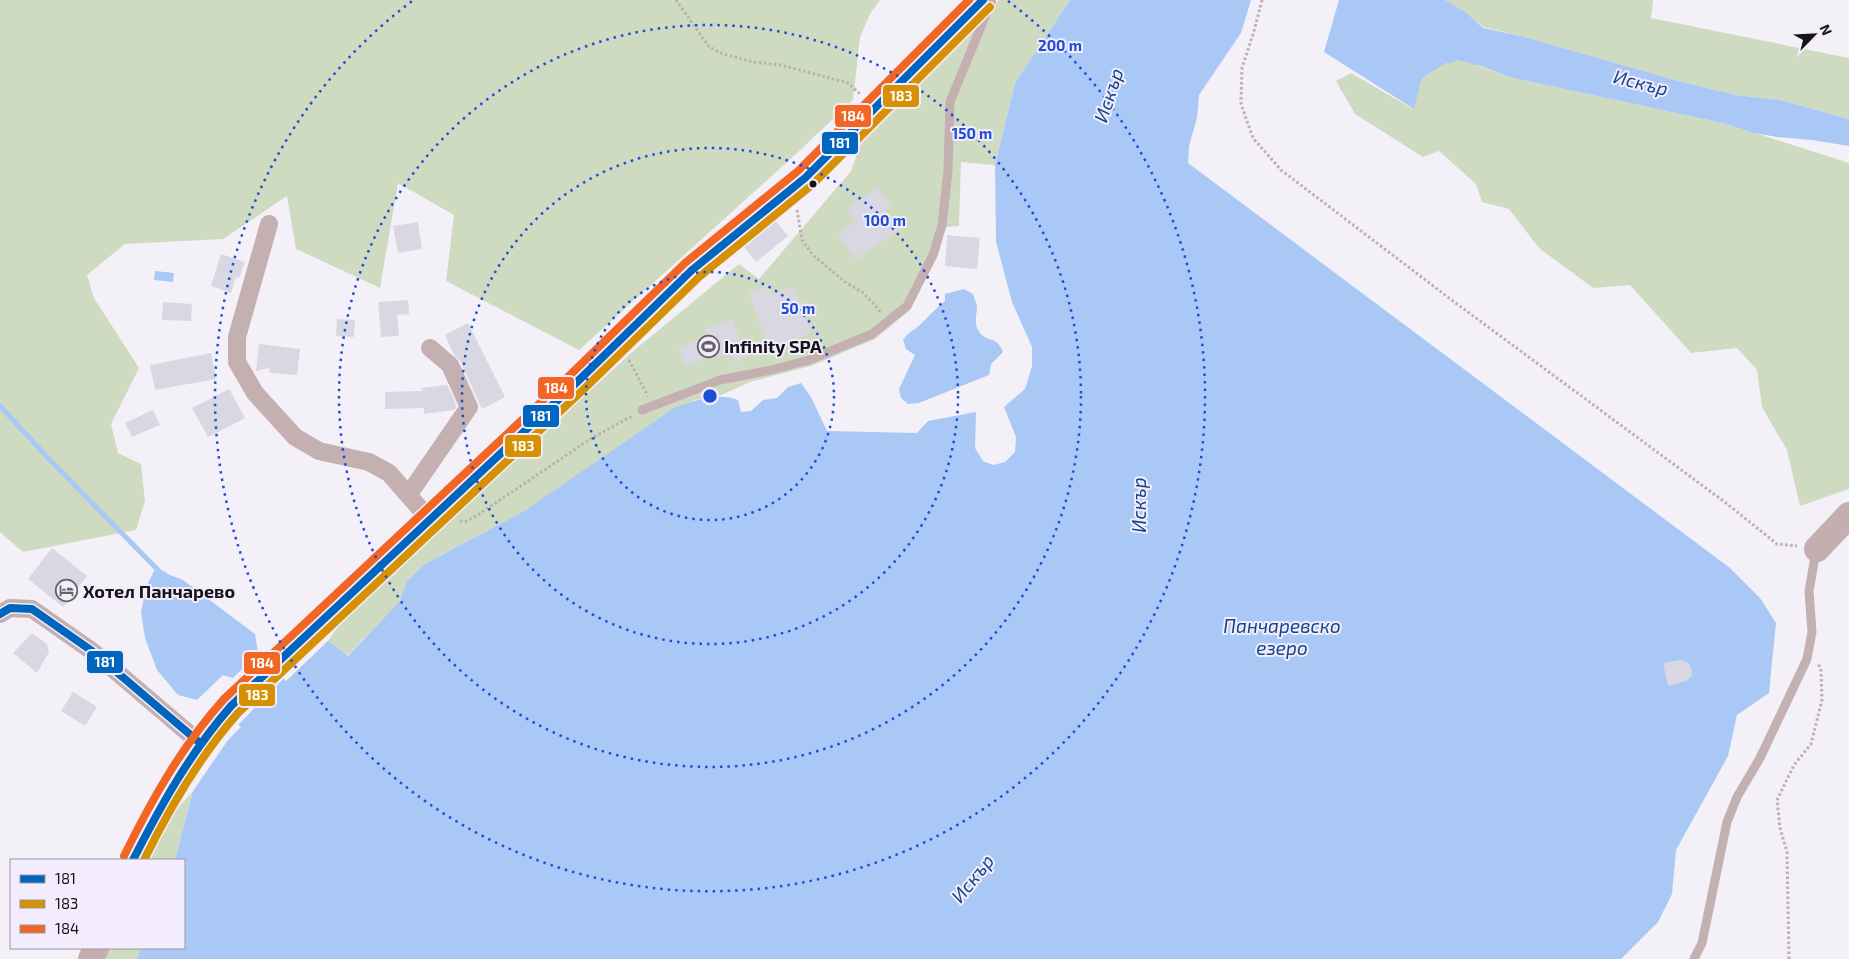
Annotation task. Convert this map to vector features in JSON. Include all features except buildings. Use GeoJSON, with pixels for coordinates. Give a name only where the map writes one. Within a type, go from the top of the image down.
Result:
{"type":"FeatureCollection","features":[{"type":"Feature","properties":{"kind":"main road"},"geometry":{"type":"LineString","coordinates":[[134,859],[160,806],[212,727],[231,706],[430,520],[692,270],[794,187],[983,0]]}},
{"type":"Feature","properties":{"kind":"main road"},"geometry":{"type":"LineString","coordinates":[[1817,549],[1849,515]]}},
{"type":"Feature","properties":{"kind":"street"},"geometry":{"type":"LineString","coordinates":[[269,224],[236,338],[237,362],[255,392],[295,437],[319,451],[369,462],[389,473],[430,520]]}},
{"type":"Feature","properties":{"kind":"street"},"geometry":{"type":"LineString","coordinates":[[409,494],[469,407],[450,365],[430,348]]}},
{"type":"Feature","properties":{"kind":"street"},"geometry":{"type":"LineString","coordinates":[[0,614],[10,608],[32,609],[92,651],[200,744]]}},
{"type":"Feature","properties":{"kind":"lane"},"geometry":{"type":"LineString","coordinates":[[642,410],[720,380],[771,370],[808,360],[872,334],[907,306],[934,255],[942,225],[948,171],[950,102],[992,0]]}},
{"type":"Feature","properties":{"kind":"lane"},"geometry":{"type":"LineString","coordinates":[[1694,959],[1702,943],[1727,822],[1737,797],[1760,758],[1807,659],[1812,632],[1809,590],[1817,549]]}},
{"type":"Feature","properties":{"kind":"path"},"geometry":{"type":"LineString","coordinates":[[676,0],[709,47],[723,54],[754,62],[780,65],[848,83]]}},
{"type":"Feature","properties":{"kind":"path"},"geometry":{"type":"LineString","coordinates":[[1262,0],[1242,68],[1241,104],[1253,138],[1281,170],[1453,301],[1726,503],[1777,544],[1817,549]]}},
{"type":"Feature","properties":{"kind":"path"},"geometry":{"type":"LineString","coordinates":[[794,187],[802,240],[813,255],[845,282],[862,292],[874,304],[887,322]]}},
{"type":"Feature","properties":{"kind":"path"},"geometry":{"type":"LineString","coordinates":[[619,341],[653,405]]}},
{"type":"Feature","properties":{"kind":"path"},"geometry":{"type":"LineString","coordinates":[[479,514],[592,438],[642,410]]}},
{"type":"Feature","properties":{"kind":"path"},"geometry":{"type":"LineString","coordinates":[[1789,959],[1787,852],[1780,828],[1776,800],[1794,765],[1811,744],[1822,700],[1821,671],[1811,637]]}},
{"type":"Feature","properties":{"kind":"green space"},"geometry":{"type":"Polygon","coordinates":[[[0,0],[880,0],[870,14],[860,37],[853,100],[579,350],[446,281],[454,215],[398,183],[380,288],[296,249],[287,196],[223,239],[125,244],[87,275],[94,298],[139,368],[111,424],[118,453],[141,464],[145,501],[136,530],[23,552],[0,532],[0,0]]]}},
{"type":"Feature","properties":{"kind":"green space"},"geometry":{"type":"Polygon","coordinates":[[[999,0],[1070,0],[1015,83],[995,165],[961,162],[959,226],[946,227],[939,252],[910,310],[875,339],[811,366],[750,382],[717,397],[695,400],[526,510],[425,564],[407,581],[401,601],[347,656],[328,641],[337,628],[452,515],[638,347],[739,264],[759,279],[851,171],[864,135],[929,65],[999,0]]]}},
{"type":"Feature","properties":{"kind":"green space"},"geometry":{"type":"Polygon","coordinates":[[[1445,0],[1653,0],[1651,18],[1849,58],[1849,119],[1780,100],[1736,95],[1679,81],[1483,27],[1467,13],[1445,0]]]}},
{"type":"Feature","properties":{"kind":"green space"},"geometry":{"type":"Polygon","coordinates":[[[1437,27],[1471,63],[1509,77],[1727,124],[1849,163],[1849,489],[1800,506],[1787,450],[1762,407],[1757,370],[1737,348],[1691,353],[1630,285],[1593,288],[1539,248],[1509,209],[1482,202],[1476,184],[1439,151],[1423,157],[1355,114],[1336,81],[1351,73],[1413,109],[1437,27]]]}},
{"type":"Feature","properties":{"kind":"green space"},"geometry":{"type":"Polygon","coordinates":[[[193,791],[175,859],[147,859],[173,813],[193,791]]]}},
{"type":"Feature","properties":{"kind":"green space"},"geometry":{"type":"Polygon","coordinates":[[[108,949],[141,949],[137,959],[104,959],[108,949]]]}},
{"type":"Feature","properties":{"kind":"water","name":"Панчаревско езеро"},"geometry":{"type":"Polygon","coordinates":[[[1070,0],[1251,0],[1241,33],[1199,95],[1197,118],[1189,146],[1188,163],[1730,568],[1760,598],[1776,623],[1769,693],[1737,715],[1728,756],[1676,850],[1672,894],[1658,922],[1621,959],[137,959],[141,949],[185,949],[185,859],[175,859],[193,791],[228,740],[241,727],[238,724],[233,678],[223,675],[197,700],[178,695],[157,670],[145,638],[141,612],[146,587],[156,567],[183,580],[255,634],[258,653],[286,681],[328,641],[348,656],[400,601],[407,581],[425,564],[526,510],[674,408],[706,398],[722,397],[738,400],[741,412],[751,411],[763,400],[777,398],[788,387],[801,383],[811,397],[827,431],[917,433],[928,421],[976,412],[975,448],[983,461],[993,465],[1005,462],[1015,452],[1016,437],[1004,407],[1025,389],[1032,366],[1032,347],[1012,302],[996,242],[995,165],[1015,83],[1070,0]]]}},
{"type":"Feature","properties":{"kind":"water","name":"Искър"},"geometry":{"type":"Polygon","coordinates":[[[1339,0],[1445,0],[1467,13],[1483,28],[1521,36],[1679,81],[1736,95],[1780,100],[1849,119],[1849,146],[1754,133],[1727,124],[1509,77],[1481,66],[1457,60],[1446,63],[1422,78],[1414,109],[1324,52],[1339,0]]]}},
{"type":"Feature","properties":{"kind":"water"},"geometry":{"type":"Polygon","coordinates":[[[155,271],[174,273],[173,282],[154,280],[155,271]]]}},
{"type":"Feature","properties":{"kind":"water"},"geometry":{"type":"Polygon","coordinates":[[[964,289],[973,294],[977,306],[976,323],[978,330],[986,338],[998,343],[1003,352],[991,364],[989,375],[919,403],[908,404],[901,398],[899,389],[915,355],[906,349],[903,340],[945,301],[945,294],[964,289]]]}},
{"type":"Feature","properties":{"kind":"pier"},"geometry":{"type":"Polygon","coordinates":[[[260,651],[285,677],[237,726],[231,680],[260,651]]]}},
{"type":"Feature","properties":{"kind":"waterway"},"geometry":{"type":"LineString","coordinates":[[0,406],[159,571]]}},
{"type":"Feature","properties":{"kind":"transit line","name":"184"},"geometry":{"type":"LineString","coordinates":[[124,856],[181,754],[224,699],[570,375],[685,263],[798,171],[969,0]]}},
{"type":"Feature","properties":{"kind":"transit line","name":"181"},"geometry":{"type":"LineString","coordinates":[[134,859],[154,819],[189,761],[231,706],[577,382],[692,270],[805,178],[983,0]]}},
{"type":"Feature","properties":{"kind":"transit line","name":"183"},"geometry":{"type":"LineString","coordinates":[[145,859],[186,783],[238,713],[584,389],[699,277],[812,185],[990,7]]}},
{"type":"Feature","properties":{"kind":"transit line","name":"181"},"geometry":{"type":"LineString","coordinates":[[0,614],[10,608],[32,609],[92,651],[200,743]]}},
{"type":"Feature","properties":{"kind":"place","name":"Infinity SPA"},"geometry":{"type":"Point","coordinates":[708,346]}},
{"type":"Feature","properties":{"kind":"place","name":"Хотел Панчарево"},"geometry":{"type":"Point","coordinates":[67,591]}}]}
